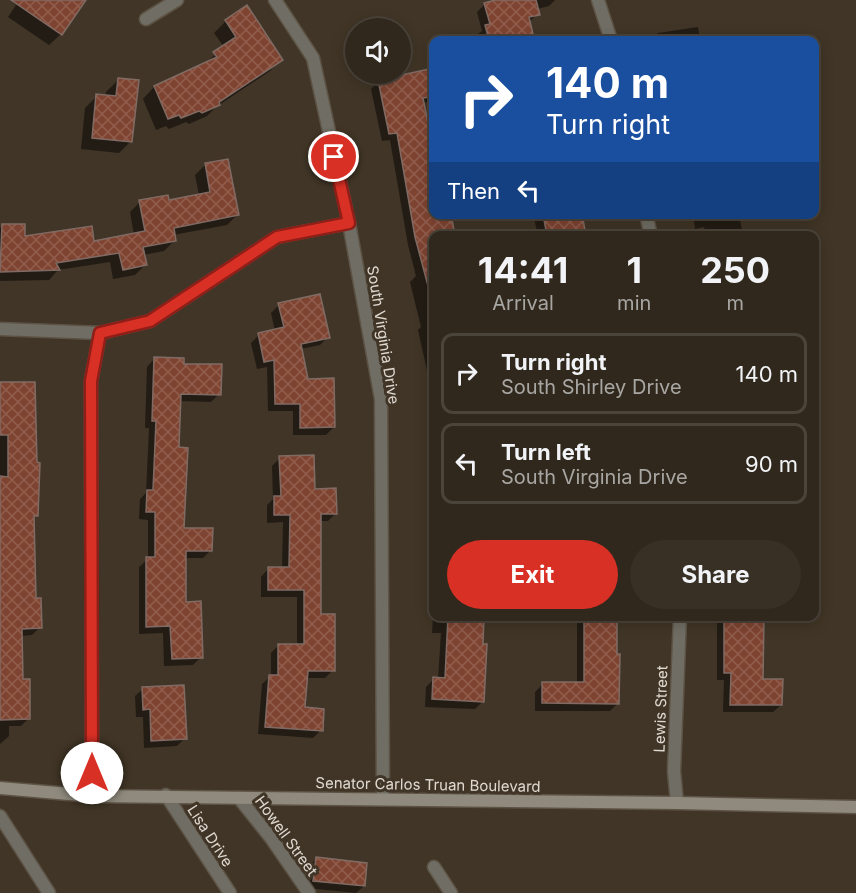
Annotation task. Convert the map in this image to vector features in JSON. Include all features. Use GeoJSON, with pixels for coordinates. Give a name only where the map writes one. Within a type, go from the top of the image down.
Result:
{"type":"FeatureCollection","features":[{"type":"Feature","properties":{"kind":"main road","name":"Senator Carlos Truan Boulevard"},"geometry":{"type":"LineString","coordinates":[[0,788],[92,796],[166,795],[856,807]]}},
{"type":"Feature","properties":{"kind":"street"},"geometry":{"type":"LineString","coordinates":[[146,19],[177,0]]}},
{"type":"Feature","properties":{"kind":"street","name":"South Virginia Drive"},"geometry":{"type":"LineString","coordinates":[[275,0],[313,58],[349,223],[381,399],[383,799]]}},
{"type":"Feature","properties":{"kind":"street"},"geometry":{"type":"LineString","coordinates":[[598,0],[610,36]]}},
{"type":"Feature","properties":{"kind":"street"},"geometry":{"type":"LineString","coordinates":[[0,329],[100,333],[150,321],[277,237],[349,223]]}},
{"type":"Feature","properties":{"kind":"street"},"geometry":{"type":"LineString","coordinates":[[92,796],[91,381],[100,333]]}},
{"type":"Feature","properties":{"kind":"street","name":"Lewis Street"},"geometry":{"type":"LineString","coordinates":[[678,803],[674,771],[680,621]]}},
{"type":"Feature","properties":{"kind":"street","name":"Lisa Drive"},"geometry":{"type":"LineString","coordinates":[[166,795],[230,893]]}},
{"type":"Feature","properties":{"kind":"street","name":"Howell Street"},"geometry":{"type":"LineString","coordinates":[[239,798],[271,838],[309,893]]}},
{"type":"Feature","properties":{"kind":"street"},"geometry":{"type":"LineString","coordinates":[[0,816],[49,893]]}},
{"type":"Feature","properties":{"kind":"street"},"geometry":{"type":"LineString","coordinates":[[434,867],[451,893]]}},
{"type":"Feature","properties":{"kind":"building"},"geometry":{"type":"Polygon","coordinates":[[[11,0],[86,0],[62,35],[11,0]]]}},
{"type":"Feature","properties":{"kind":"building"},"geometry":{"type":"Polygon","coordinates":[[[495,0],[536,0],[540,15],[529,17],[533,34],[488,36],[485,25],[490,24],[484,3],[495,0]]]}},
{"type":"Feature","properties":{"kind":"building"},"geometry":{"type":"Polygon","coordinates":[[[247,5],[283,60],[219,102],[220,105],[202,113],[199,111],[181,118],[179,115],[168,119],[154,86],[217,57],[213,52],[236,37],[225,20],[247,5]]]}},
{"type":"Feature","properties":{"kind":"building"},"geometry":{"type":"Polygon","coordinates":[[[429,69],[429,97],[423,98],[429,128],[429,219],[452,219],[454,231],[429,231],[429,286],[415,237],[397,133],[389,134],[379,84],[411,84],[411,73],[429,69]]]}},
{"type":"Feature","properties":{"kind":"building"},"geometry":{"type":"Polygon","coordinates":[[[118,78],[139,80],[132,142],[92,138],[96,94],[116,96],[118,78]]]}},
{"type":"Feature","properties":{"kind":"building"},"geometry":{"type":"Polygon","coordinates":[[[228,159],[239,215],[174,228],[176,241],[143,247],[147,265],[123,270],[119,253],[56,263],[60,270],[0,272],[2,224],[25,224],[25,236],[92,226],[94,241],[145,231],[139,200],[168,195],[169,200],[210,192],[205,163],[228,159]]]}},
{"type":"Feature","properties":{"kind":"building"},"geometry":{"type":"Polygon","coordinates":[[[544,219],[583,219],[585,231],[546,231],[544,219]]]}},
{"type":"Feature","properties":{"kind":"building"},"geometry":{"type":"Polygon","coordinates":[[[320,294],[330,338],[301,344],[308,379],[334,378],[335,427],[300,428],[300,404],[275,404],[274,360],[264,362],[258,333],[284,327],[278,303],[320,294]]]}},
{"type":"Feature","properties":{"kind":"building"},"geometry":{"type":"Polygon","coordinates":[[[154,357],[184,358],[184,364],[222,364],[221,395],[181,394],[179,447],[188,448],[184,528],[213,528],[212,551],[186,551],[186,602],[201,601],[203,658],[172,659],[170,626],[146,627],[146,557],[155,557],[155,512],[146,512],[147,490],[153,490],[156,421],[152,421],[154,357]]]}},
{"type":"Feature","properties":{"kind":"building"},"geometry":{"type":"Polygon","coordinates":[[[0,382],[35,382],[37,462],[40,463],[38,516],[34,516],[36,598],[41,598],[42,628],[22,629],[23,679],[30,679],[30,719],[0,720],[0,476],[8,477],[8,435],[0,435],[0,382]]]}},
{"type":"Feature","properties":{"kind":"building"},"geometry":{"type":"Polygon","coordinates":[[[314,455],[315,489],[336,488],[337,514],[321,514],[321,614],[335,614],[335,671],[308,671],[305,707],[324,709],[323,731],[265,727],[269,675],[278,675],[278,644],[304,644],[304,590],[268,590],[268,567],[289,567],[290,515],[274,515],[274,496],[281,496],[279,456],[314,455]]]}},
{"type":"Feature","properties":{"kind":"building"},"geometry":{"type":"Polygon","coordinates":[[[448,621],[484,621],[483,644],[487,644],[484,702],[432,699],[433,677],[445,678],[448,621]]]}},
{"type":"Feature","properties":{"kind":"building"},"geometry":{"type":"Polygon","coordinates":[[[584,621],[617,621],[617,654],[620,654],[619,704],[542,703],[542,682],[584,682],[584,621]]]}},
{"type":"Feature","properties":{"kind":"building"},"geometry":{"type":"Polygon","coordinates":[[[724,621],[764,621],[763,679],[783,679],[782,705],[730,705],[731,673],[724,673],[724,621]]]}},
{"type":"Feature","properties":{"kind":"building"},"geometry":{"type":"Polygon","coordinates":[[[184,685],[187,739],[151,741],[150,709],[143,710],[142,687],[184,685]]]}},
{"type":"Feature","properties":{"kind":"building"},"geometry":{"type":"Polygon","coordinates":[[[316,857],[367,863],[365,886],[313,881],[316,857]]]}},
{"type":"Feature","properties":{"kind":"route"},"geometry":{"type":"LineString","coordinates":[[92,773],[91,381],[100,333],[150,321],[277,237],[349,223],[334,157]]}}]}
